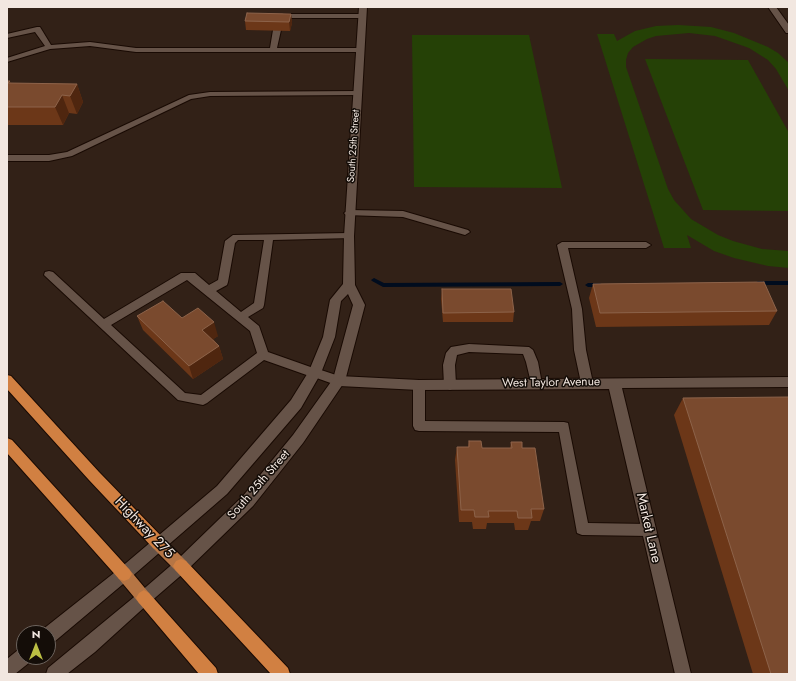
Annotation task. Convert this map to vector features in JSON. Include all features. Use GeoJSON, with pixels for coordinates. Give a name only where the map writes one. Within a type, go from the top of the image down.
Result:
{"type":"FeatureCollection","features":[{"type":"Feature","properties":{"kind":"highway","name":"Highway 275"},"geometry":{"type":"LineString","coordinates":[[7,380],[158,543]]}},
{"type":"Feature","properties":{"kind":"highway"},"geometry":{"type":"LineString","coordinates":[[7,444],[124,574]]}},
{"type":"Feature","properties":{"kind":"highway","name":"Highway 275"},"geometry":{"type":"LineString","coordinates":[[181,566],[282,674]]}},
{"type":"Feature","properties":{"kind":"highway"},"geometry":{"type":"LineString","coordinates":[[144,598],[210,674]]}},
{"type":"Feature","properties":{"kind":"main road"},"geometry":{"type":"LineString","coordinates":[[772,7],[789,31]]}},
{"type":"Feature","properties":{"kind":"main road","name":"South 25th Street"},"geometry":{"type":"LineString","coordinates":[[54,674],[90,646],[181,566],[248,501],[298,439],[338,381],[359,305],[349,285],[349,213],[362,12]]}},
{"type":"Feature","properties":{"kind":"main road"},"geometry":{"type":"LineString","coordinates":[[56,629],[124,574],[158,543],[222,490],[296,404],[315,373],[329,337],[336,300],[349,285]]}},
{"type":"Feature","properties":{"kind":"main road","name":"West Taylor Avenue"},"geometry":{"type":"LineString","coordinates":[[315,373],[338,381],[419,384],[789,382]]}},
{"type":"Feature","properties":{"kind":"main road","name":"Market Lane"},"geometry":{"type":"LineString","coordinates":[[614,383],[682,674]]}},
{"type":"Feature","properties":{"kind":"main road","name":"Highway 275"},"geometry":{"type":"LineString","coordinates":[[158,543],[181,566]]}},
{"type":"Feature","properties":{"kind":"main road"},"geometry":{"type":"LineString","coordinates":[[124,574],[144,598]]}},
{"type":"Feature","properties":{"kind":"main road"},"geometry":{"type":"LineString","coordinates":[[7,670],[16,663]]}},
{"type":"Feature","properties":{"kind":"lane"},"geometry":{"type":"LineString","coordinates":[[273,50],[280,18],[284,16],[362,12]]}},
{"type":"Feature","properties":{"kind":"lane"},"geometry":{"type":"LineString","coordinates":[[7,36],[37,29],[49,47]]}},
{"type":"Feature","properties":{"kind":"lane"},"geometry":{"type":"LineString","coordinates":[[7,60],[49,47],[90,44],[136,50],[360,50]]}},
{"type":"Feature","properties":{"kind":"lane"},"geometry":{"type":"LineString","coordinates":[[7,158],[50,158],[69,154],[189,98],[210,94],[357,93]]}},
{"type":"Feature","properties":{"kind":"lane"},"geometry":{"type":"LineString","coordinates":[[349,213],[403,214],[465,232]]}},
{"type":"Feature","properties":{"kind":"lane"},"geometry":{"type":"LineString","coordinates":[[208,290],[223,282],[230,241],[236,237],[349,236]]}},
{"type":"Feature","properties":{"kind":"lane"},"geometry":{"type":"LineString","coordinates":[[241,317],[259,305],[269,237]]}},
{"type":"Feature","properties":{"kind":"lane"},"geometry":{"type":"LineString","coordinates":[[587,383],[580,350],[577,309],[562,245],[646,245]]}},
{"type":"Feature","properties":{"kind":"lane"},"geometry":{"type":"LineString","coordinates":[[49,275],[182,397],[203,400],[263,355]]}},
{"type":"Feature","properties":{"kind":"lane"},"geometry":{"type":"LineString","coordinates":[[103,325],[185,276],[192,276],[255,329],[263,355]]}},
{"type":"Feature","properties":{"kind":"lane"},"geometry":{"type":"LineString","coordinates":[[450,384],[449,365],[452,353],[455,350],[469,348],[525,350],[529,353],[532,362],[536,384]]}},
{"type":"Feature","properties":{"kind":"lane"},"geometry":{"type":"LineString","coordinates":[[263,355],[315,373]]}},
{"type":"Feature","properties":{"kind":"lane"},"geometry":{"type":"LineString","coordinates":[[419,384],[419,426],[564,426],[582,529],[649,530]]}},
{"type":"Feature","properties":{"kind":"green space"},"geometry":{"type":"Polygon","coordinates":[[[678,25],[711,27],[734,33],[768,47],[778,53],[789,63],[789,91],[776,69],[768,60],[749,48],[715,36],[689,33],[656,36],[647,39],[633,47],[628,53],[626,60],[626,67],[668,189],[674,200],[691,219],[718,235],[762,249],[789,251],[789,268],[768,266],[734,258],[714,251],[687,235],[691,248],[664,248],[597,34],[614,34],[617,41],[635,31],[656,26],[678,25]]]}},
{"type":"Feature","properties":{"kind":"green space"},"geometry":{"type":"Polygon","coordinates":[[[412,35],[529,35],[562,188],[414,187],[412,35]]]}},
{"type":"Feature","properties":{"kind":"green space"},"geometry":{"type":"Polygon","coordinates":[[[645,59],[748,60],[789,133],[789,211],[703,210],[645,59]]]}},
{"type":"Feature","properties":{"kind":"building"},"geometry":{"type":"Polygon","coordinates":[[[247,13],[291,14],[289,22],[245,21],[247,13]]]}},
{"type":"Feature","properties":{"kind":"building"},"geometry":{"type":"Polygon","coordinates":[[[7,81],[10,81],[8,83],[77,84],[70,96],[62,95],[55,107],[7,107],[7,81]]]}},
{"type":"Feature","properties":{"kind":"building"},"geometry":{"type":"Polygon","coordinates":[[[764,282],[777,311],[600,313],[593,284],[764,282]]]}},
{"type":"Feature","properties":{"kind":"building"},"geometry":{"type":"Polygon","coordinates":[[[442,289],[511,289],[514,312],[443,313],[442,289]]]}},
{"type":"Feature","properties":{"kind":"building"},"geometry":{"type":"Polygon","coordinates":[[[163,301],[182,318],[198,308],[214,322],[202,330],[219,346],[189,366],[137,316],[163,301]]]}},
{"type":"Feature","properties":{"kind":"building"},"geometry":{"type":"Polygon","coordinates":[[[789,397],[789,674],[771,674],[683,398],[789,397]]]}},
{"type":"Feature","properties":{"kind":"building"},"geometry":{"type":"Polygon","coordinates":[[[469,441],[481,441],[482,448],[512,448],[511,442],[522,442],[522,448],[535,448],[544,509],[531,509],[532,518],[518,518],[517,511],[488,511],[489,517],[475,517],[474,510],[461,510],[457,447],[469,447],[469,441]]]}},
{"type":"Feature","properties":{"kind":"waterway"},"geometry":{"type":"LineString","coordinates":[[374,280],[383,285],[560,284]]}},
{"type":"Feature","properties":{"kind":"waterway"},"geometry":{"type":"LineString","coordinates":[[758,283],[789,283]]}},
{"type":"Feature","properties":{"kind":"waterway"},"geometry":{"type":"LineString","coordinates":[[588,285],[600,285]]}}]}
